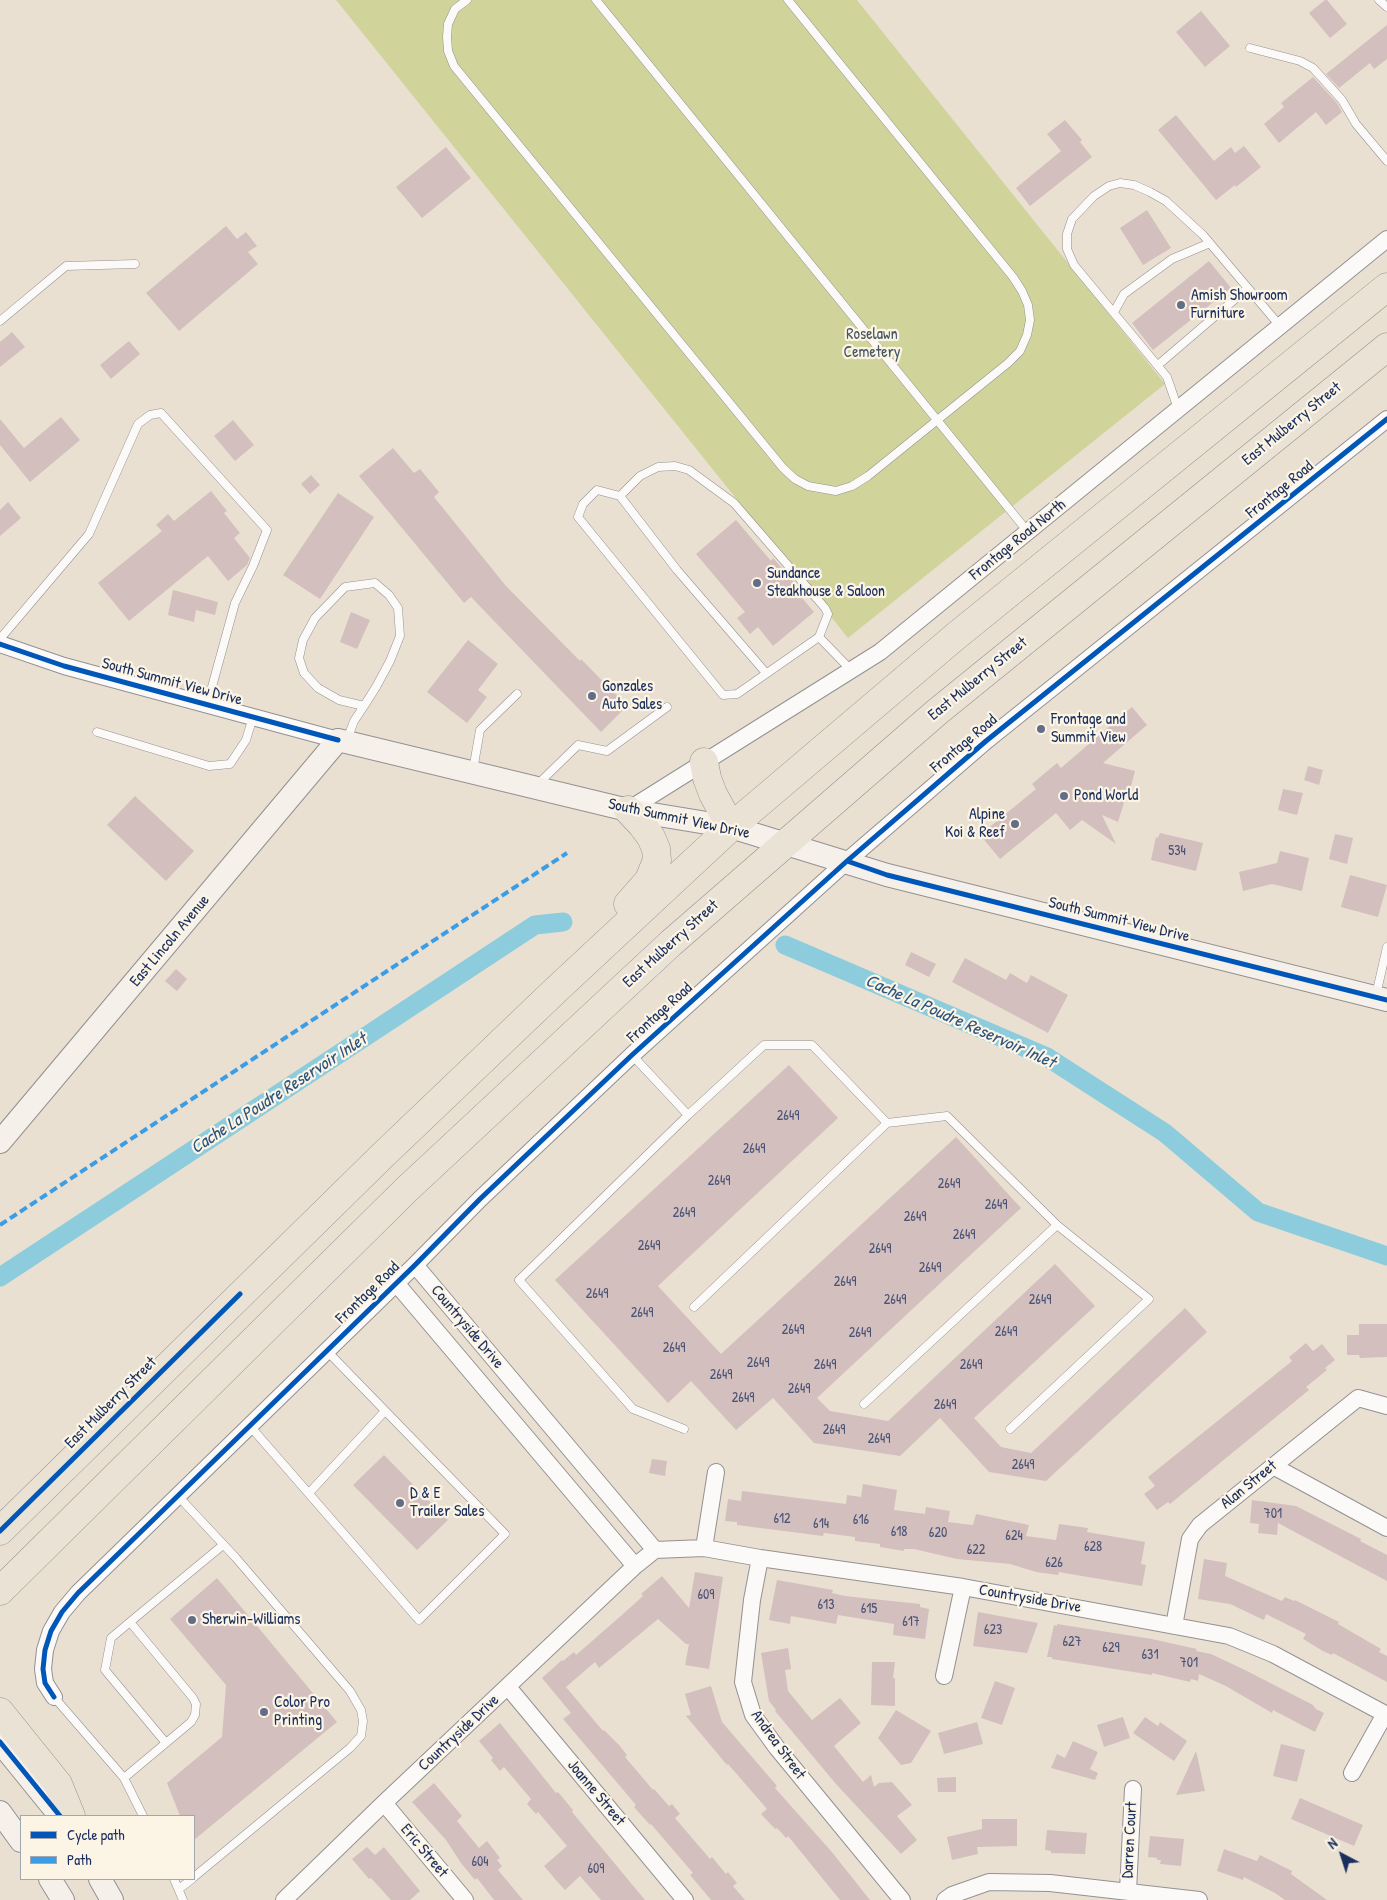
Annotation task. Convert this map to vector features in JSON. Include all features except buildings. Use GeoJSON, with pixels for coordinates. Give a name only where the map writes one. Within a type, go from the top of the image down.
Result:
{"type":"FeatureCollection","features":[{"type":"Feature","properties":{"kind":"highway","name":"East Mulberry Street"},"geometry":{"type":"LineString","coordinates":[[0,1531],[240,1294],[558,988],[731,827],[956,636],[1387,286]]}},
{"type":"Feature","properties":{"kind":"highway","name":"East Mulberry Street"},"geometry":{"type":"LineString","coordinates":[[0,1591],[414,1182],[671,943],[937,712],[1387,346]]}},
{"type":"Feature","properties":{"kind":"highway"},"geometry":{"type":"LineString","coordinates":[[704,762],[706,778],[731,827]]}},
{"type":"Feature","properties":{"kind":"highway"},"geometry":{"type":"LineString","coordinates":[[558,988],[593,937],[640,891],[653,872],[657,860],[656,849],[651,837],[628,810]]}},
{"type":"Feature","properties":{"kind":"highway"},"geometry":{"type":"LineString","coordinates":[[0,1510],[187,1327],[240,1294]]}},
{"type":"Feature","properties":{"kind":"highway"},"geometry":{"type":"LineString","coordinates":[[0,1611],[58,1550],[142,1468],[221,1372]]}},
{"type":"Feature","properties":{"kind":"highway"},"geometry":{"type":"LineString","coordinates":[[0,1712],[58,1784],[70,1815]]}},
{"type":"Feature","properties":{"kind":"street","name":"Frontage Road North"},"geometry":{"type":"LineString","coordinates":[[628,810],[880,652],[1387,239]]}},
{"type":"Feature","properties":{"kind":"street","name":"Frontage Road"},"geometry":{"type":"LineString","coordinates":[[54,1697],[45,1683],[43,1668],[45,1650],[51,1631],[62,1612],[84,1587],[415,1265],[480,1199],[632,1055],[847,861],[1009,722],[1387,419]]}},
{"type":"Feature","properties":{"kind":"street","name":"South Summit View Drive"},"geometry":{"type":"LineString","coordinates":[[0,644],[64,666],[342,741],[628,810],[731,827],[847,861],[887,875],[1381,998]]}},
{"type":"Feature","properties":{"kind":"street","name":"East Lincoln Avenue"},"geometry":{"type":"LineString","coordinates":[[0,1142],[342,741]]}},
{"type":"Feature","properties":{"kind":"street","name":"Countryside Drive"},"geometry":{"type":"LineString","coordinates":[[415,1265],[655,1550]]}},
{"type":"Feature","properties":{"kind":"street","name":"Countryside Drive"},"geometry":{"type":"LineString","coordinates":[[396,1283],[635,1566]]}},
{"type":"Feature","properties":{"kind":"street","name":"Alan Street"},"geometry":{"type":"LineString","coordinates":[[1174,1626],[1190,1539],[1200,1525],[1358,1398],[1387,1406]]}},
{"type":"Feature","properties":{"kind":"street"},"geometry":{"type":"LineString","coordinates":[[1273,1466],[1387,1528]]}},
{"type":"Feature","properties":{"kind":"street"},"geometry":{"type":"LineString","coordinates":[[704,1548],[716,1472]]}},
{"type":"Feature","properties":{"kind":"street","name":"Countryside Drive"},"geometry":{"type":"LineString","coordinates":[[284,1900],[635,1566],[655,1550],[704,1548],[760,1558],[963,1587],[1229,1636],[1273,1654],[1386,1714]]}},
{"type":"Feature","properties":{"kind":"street","name":"Andrea Street"},"geometry":{"type":"LineString","coordinates":[[760,1558],[752,1600],[743,1682],[753,1716],[902,1900]]}},
{"type":"Feature","properties":{"kind":"street"},"geometry":{"type":"LineString","coordinates":[[944,1676],[963,1587]]}},
{"type":"Feature","properties":{"kind":"street","name":"Joanne Street"},"geometry":{"type":"LineString","coordinates":[[508,1687],[685,1900]]}},
{"type":"Feature","properties":{"kind":"street"},"geometry":{"type":"LineString","coordinates":[[1352,1773],[1386,1714]]}},
{"type":"Feature","properties":{"kind":"street"},"geometry":{"type":"LineString","coordinates":[[0,1742],[59,1815]]}},
{"type":"Feature","properties":{"kind":"street","name":"Darren Court"},"geometry":{"type":"LineString","coordinates":[[1128,1891],[1133,1789]]}},
{"type":"Feature","properties":{"kind":"street","name":"Eric Street"},"geometry":{"type":"LineString","coordinates":[[384,1803],[465,1900]]}},
{"type":"Feature","properties":{"kind":"street"},"geometry":{"type":"LineString","coordinates":[[0,1812],[20,1840]]}},
{"type":"Feature","properties":{"kind":"street"},"geometry":{"type":"LineString","coordinates":[[51,1880],[64,1900]]}},
{"type":"Feature","properties":{"kind":"street"},"geometry":{"type":"LineString","coordinates":[[101,1880],[112,1900]]}},
{"type":"Feature","properties":{"kind":"street"},"geometry":{"type":"LineString","coordinates":[[945,1900],[952,1895],[989,1882],[1050,1882],[1199,1900]]}},
{"type":"Feature","properties":{"kind":"lane"},"geometry":{"type":"LineString","coordinates":[[467,0],[456,9],[448,24],[448,52],[454,66],[777,460],[795,479],[808,486],[836,491],[852,486],[868,476],[1008,363],[1020,351],[1027,335],[1030,320],[1028,305],[1013,277],[790,1]]}},
{"type":"Feature","properties":{"kind":"lane"},"geometry":{"type":"LineString","coordinates":[[596,0],[1028,532]]}},
{"type":"Feature","properties":{"kind":"lane"},"geometry":{"type":"LineString","coordinates":[[1379,0],[1387,7]]}},
{"type":"Feature","properties":{"kind":"lane"},"geometry":{"type":"LineString","coordinates":[[1250,48],[1300,61],[1313,68],[1342,100],[1356,124],[1387,161]]}},
{"type":"Feature","properties":{"kind":"lane"},"geometry":{"type":"LineString","coordinates":[[1178,410],[1167,377],[1074,265],[1068,249],[1067,234],[1072,219],[1094,196],[1109,186],[1120,183],[1134,185],[1166,201],[1210,243],[1280,326]]}},
{"type":"Feature","properties":{"kind":"lane"},"geometry":{"type":"LineString","coordinates":[[1114,312],[1124,294],[1172,260],[1210,243]]}},
{"type":"Feature","properties":{"kind":"lane"},"geometry":{"type":"LineString","coordinates":[[0,321],[66,266],[135,264]]}},
{"type":"Feature","properties":{"kind":"lane"},"geometry":{"type":"LineString","coordinates":[[1158,365],[1248,288]]}},
{"type":"Feature","properties":{"kind":"lane"},"geometry":{"type":"LineString","coordinates":[[0,640],[89,534],[138,424],[150,415],[161,413],[267,530],[253,566],[235,603],[207,705]]}},
{"type":"Feature","properties":{"kind":"lane"},"geometry":{"type":"LineString","coordinates":[[620,496],[640,476],[658,467],[675,466],[689,470],[734,503],[825,608],[828,614],[818,637],[737,694],[722,695],[578,517],[584,504],[597,490],[620,496],[677,570],[766,673]]}},
{"type":"Feature","properties":{"kind":"lane"},"geometry":{"type":"LineString","coordinates":[[342,741],[364,706],[390,661],[400,636],[398,608],[389,595],[375,583],[345,587],[314,618],[303,640],[299,658],[304,673],[318,688],[339,700],[364,706]]}},
{"type":"Feature","properties":{"kind":"lane"},"geometry":{"type":"LineString","coordinates":[[818,637],[851,670]]}},
{"type":"Feature","properties":{"kind":"lane"},"geometry":{"type":"LineString","coordinates":[[472,772],[480,730],[517,694]]}},
{"type":"Feature","properties":{"kind":"lane"},"geometry":{"type":"LineString","coordinates":[[535,788],[578,745],[608,751],[667,707]]}},
{"type":"Feature","properties":{"kind":"lane"},"geometry":{"type":"LineString","coordinates":[[97,732],[209,766],[230,764],[246,740],[253,717]]}},
{"type":"Feature","properties":{"kind":"lane"},"geometry":{"type":"LineString","coordinates":[[1381,998],[1387,947]]}},
{"type":"Feature","properties":{"kind":"lane"},"geometry":{"type":"LineString","coordinates":[[684,1429],[633,1409],[519,1280],[688,1115],[764,1046],[812,1045],[887,1123]]}},
{"type":"Feature","properties":{"kind":"lane"},"geometry":{"type":"LineString","coordinates":[[632,1055],[688,1115]]}},
{"type":"Feature","properties":{"kind":"lane"},"geometry":{"type":"LineString","coordinates":[[694,1307],[887,1123],[948,1116],[1057,1225],[1149,1299],[1010,1429]]}},
{"type":"Feature","properties":{"kind":"lane"},"geometry":{"type":"LineString","coordinates":[[864,1404],[1057,1225]]}},
{"type":"Feature","properties":{"kind":"lane"},"geometry":{"type":"LineString","coordinates":[[249,1425],[419,1620],[505,1534],[326,1350]]}},
{"type":"Feature","properties":{"kind":"lane"},"geometry":{"type":"LineString","coordinates":[[309,1493],[385,1411]]}},
{"type":"Feature","properties":{"kind":"lane"},"geometry":{"type":"LineString","coordinates":[[178,1496],[236,1558],[350,1691],[361,1710],[363,1728],[356,1742],[343,1754],[195,1876]]}},
{"type":"Feature","properties":{"kind":"lane"},"geometry":{"type":"LineString","coordinates":[[166,1742],[105,1670],[111,1638],[223,1545]]}},
{"type":"Feature","properties":{"kind":"lane"},"geometry":{"type":"LineString","coordinates":[[124,1778],[191,1722],[195,1715],[196,1704],[130,1622]]}},
{"type":"Feature","properties":{"kind":"lane"},"geometry":{"type":"LineString","coordinates":[[54,1697],[124,1778],[142,1815]]}},
{"type":"Feature","properties":{"kind":"lane"},"geometry":{"type":"LineString","coordinates":[[174,1880],[183,1900]]}},
{"type":"Feature","properties":{"kind":"lane"},"geometry":{"type":"LineString","coordinates":[[179,1889],[190,1880]]}},
{"type":"Feature","properties":{"kind":"green space","name":"Roselawn Cemetery"},"geometry":{"type":"Polygon","coordinates":[[[336,0],[857,0],[1165,384],[848,638],[336,0]]]}},
{"type":"Feature","properties":{"kind":"waterway","name":"Cache La Poudre Reservoir Inlet"},"geometry":{"type":"LineString","coordinates":[[0,1277],[535,925],[563,922]]}},
{"type":"Feature","properties":{"kind":"waterway","name":"Cache La Poudre Reservoir Inlet"},"geometry":{"type":"LineString","coordinates":[[785,945],[1047,1057],[1165,1133],[1258,1212],[1387,1256]]}},
{"type":"Feature","properties":{"kind":"marked path"},"geometry":{"type":"LineString","coordinates":[[0,1225],[567,853]]}},
{"type":"Feature","properties":{"kind":"cycle path"},"geometry":{"type":"LineString","coordinates":[[54,1697],[45,1683],[43,1669],[45,1650],[51,1631],[62,1612],[78,1593],[415,1265],[480,1199],[632,1055],[847,861],[986,741],[1387,419]]}},
{"type":"Feature","properties":{"kind":"cycle path"},"geometry":{"type":"LineString","coordinates":[[0,644],[64,666],[338,740]]}},
{"type":"Feature","properties":{"kind":"cycle path"},"geometry":{"type":"LineString","coordinates":[[847,861],[887,875],[1387,1000]]}},
{"type":"Feature","properties":{"kind":"cycle path"},"geometry":{"type":"LineString","coordinates":[[0,1531],[240,1294]]}},
{"type":"Feature","properties":{"kind":"cycle path"},"geometry":{"type":"LineString","coordinates":[[0,1742],[59,1815]]}},
{"type":"Feature","properties":{"kind":"place","name":"Amish Showroom Furniture"},"geometry":{"type":"Point","coordinates":[1181,305]}},
{"type":"Feature","properties":{"kind":"place","name":"Sundance Steakhouse & Saloon"},"geometry":{"type":"Point","coordinates":[757,583]}},
{"type":"Feature","properties":{"kind":"place","name":"Gonzales Auto Sales"},"geometry":{"type":"Point","coordinates":[592,696]}},
{"type":"Feature","properties":{"kind":"place","name":"Frontage and Summit View"},"geometry":{"type":"Point","coordinates":[1041,729]}},
{"type":"Feature","properties":{"kind":"place","name":"Pond World"},"geometry":{"type":"Point","coordinates":[1064,796]}},
{"type":"Feature","properties":{"kind":"place","name":"Alpine Koi & Reef"},"geometry":{"type":"Point","coordinates":[1015,824]}},
{"type":"Feature","properties":{"kind":"place","name":"D & E Trailer Sales"},"geometry":{"type":"Point","coordinates":[400,1503]}},
{"type":"Feature","properties":{"kind":"place","name":"Sherwin-Williams"},"geometry":{"type":"Point","coordinates":[192,1620]}},
{"type":"Feature","properties":{"kind":"place","name":"Color Pro Printing"},"geometry":{"type":"Point","coordinates":[264,1712]}}]}
